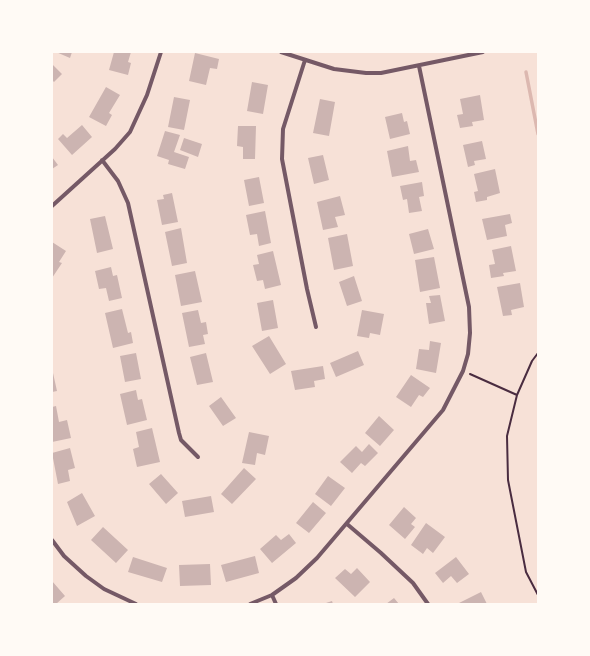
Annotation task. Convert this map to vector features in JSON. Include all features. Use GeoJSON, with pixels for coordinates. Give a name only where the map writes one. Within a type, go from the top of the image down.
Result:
{"type":"FeatureCollection","features":[{"type":"Feature","properties":{"kind":"street"},"geometry":{"type":"LineString","coordinates":[[52,206],[130,132],[138,118],[161,52]]}},
{"type":"Feature","properties":{"kind":"street"},"geometry":{"type":"LineString","coordinates":[[281,52],[334,69],[366,74],[419,66],[483,52]]}},
{"type":"Feature","properties":{"kind":"street"},"geometry":{"type":"LineString","coordinates":[[305,60],[283,129],[282,160],[305,281],[316,327]]}},
{"type":"Feature","properties":{"kind":"street"},"geometry":{"type":"LineString","coordinates":[[250,604],[272,595],[296,578],[317,558],[443,410],[463,371],[468,354],[470,332],[469,307],[419,66]]}},
{"type":"Feature","properties":{"kind":"street"},"geometry":{"type":"LineString","coordinates":[[102,160],[118,181],[128,203],[178,433],[181,440],[198,457]]}},
{"type":"Feature","properties":{"kind":"street"},"geometry":{"type":"LineString","coordinates":[[347,524],[413,583],[428,604]]}},
{"type":"Feature","properties":{"kind":"street"},"geometry":{"type":"LineString","coordinates":[[52,540],[64,556],[86,576],[104,589],[136,604]]}},
{"type":"Feature","properties":{"kind":"street"},"geometry":{"type":"LineString","coordinates":[[272,595],[276,604]]}},
{"type":"Feature","properties":{"kind":"path"},"geometry":{"type":"LineString","coordinates":[[538,353],[532,361],[516,395],[507,436],[508,480],[526,572],[538,595]]}},
{"type":"Feature","properties":{"kind":"path"},"geometry":{"type":"LineString","coordinates":[[463,371],[516,395]]}},
{"type":"Feature","properties":{"kind":"building"},"geometry":{"type":"Polygon","coordinates":[[[56,52],[72,52],[70,58],[56,52]]]}},
{"type":"Feature","properties":{"kind":"building"},"geometry":{"type":"Polygon","coordinates":[[[114,52],[131,52],[128,62],[131,63],[128,75],[109,70],[114,52]]]}},
{"type":"Feature","properties":{"kind":"building"},"geometry":{"type":"Polygon","coordinates":[[[195,53],[219,59],[217,69],[210,68],[206,85],[189,81],[195,53]]]}},
{"type":"Feature","properties":{"kind":"building"},"geometry":{"type":"Polygon","coordinates":[[[52,64],[62,74],[54,82],[52,80],[52,64]]]}},
{"type":"Feature","properties":{"kind":"building"},"geometry":{"type":"Polygon","coordinates":[[[252,82],[268,85],[263,114],[247,111],[252,82]]]}},
{"type":"Feature","properties":{"kind":"building"},"geometry":{"type":"Polygon","coordinates":[[[106,87],[120,95],[109,113],[112,115],[106,126],[89,117],[106,87]]]}},
{"type":"Feature","properties":{"kind":"building"},"geometry":{"type":"Polygon","coordinates":[[[480,95],[484,120],[472,122],[473,126],[460,128],[457,115],[463,114],[460,99],[480,95]]]}},
{"type":"Feature","properties":{"kind":"building"},"geometry":{"type":"Polygon","coordinates":[[[174,97],[190,100],[184,130],[168,127],[174,97]]]}},
{"type":"Feature","properties":{"kind":"building"},"geometry":{"type":"Polygon","coordinates":[[[320,99],[335,102],[329,136],[313,133],[320,99]]]}},
{"type":"Feature","properties":{"kind":"building"},"geometry":{"type":"Polygon","coordinates":[[[402,113],[404,122],[407,121],[410,134],[390,139],[385,117],[402,113]]]}},
{"type":"Feature","properties":{"kind":"building"},"geometry":{"type":"Polygon","coordinates":[[[82,125],[92,137],[72,155],[58,139],[63,134],[67,138],[82,125]]]}},
{"type":"Feature","properties":{"kind":"building"},"geometry":{"type":"Polygon","coordinates":[[[238,126],[256,126],[255,159],[243,159],[243,147],[237,146],[238,126]]]}},
{"type":"Feature","properties":{"kind":"building"},"geometry":{"type":"Polygon","coordinates":[[[165,131],[180,135],[174,152],[189,157],[185,169],[168,164],[169,160],[157,156],[165,131]]]}},
{"type":"Feature","properties":{"kind":"building"},"geometry":{"type":"Polygon","coordinates":[[[184,138],[202,144],[198,157],[180,150],[184,138]]]}},
{"type":"Feature","properties":{"kind":"building"},"geometry":{"type":"Polygon","coordinates":[[[482,141],[486,159],[474,161],[475,165],[468,167],[463,145],[482,141]]]}},
{"type":"Feature","properties":{"kind":"building"},"geometry":{"type":"Polygon","coordinates":[[[408,146],[410,161],[416,160],[419,172],[392,177],[387,151],[408,146]]]}},
{"type":"Feature","properties":{"kind":"building"},"geometry":{"type":"Polygon","coordinates":[[[323,155],[329,180],[314,184],[308,158],[323,155]]]}},
{"type":"Feature","properties":{"kind":"building"},"geometry":{"type":"Polygon","coordinates":[[[52,157],[58,165],[52,169],[52,157]]]}},
{"type":"Feature","properties":{"kind":"building"},"geometry":{"type":"Polygon","coordinates":[[[495,169],[500,193],[487,197],[487,200],[476,202],[474,192],[478,191],[474,174],[495,169]]]}},
{"type":"Feature","properties":{"kind":"building"},"geometry":{"type":"Polygon","coordinates":[[[259,177],[264,203],[249,206],[244,180],[259,177]]]}},
{"type":"Feature","properties":{"kind":"building"},"geometry":{"type":"Polygon","coordinates":[[[422,182],[424,196],[419,197],[422,211],[409,213],[407,199],[403,200],[400,186],[422,182]]]}},
{"type":"Feature","properties":{"kind":"building"},"geometry":{"type":"Polygon","coordinates":[[[172,193],[178,222],[162,225],[157,200],[164,199],[163,195],[172,193]]]}},
{"type":"Feature","properties":{"kind":"building"},"geometry":{"type":"Polygon","coordinates":[[[340,196],[345,215],[335,217],[338,227],[323,230],[317,202],[340,196]]]}},
{"type":"Feature","properties":{"kind":"building"},"geometry":{"type":"Polygon","coordinates":[[[265,211],[271,243],[259,246],[257,234],[250,235],[246,215],[265,211]]]}},
{"type":"Feature","properties":{"kind":"building"},"geometry":{"type":"Polygon","coordinates":[[[510,214],[512,223],[505,225],[507,236],[487,240],[482,219],[510,214]]]}},
{"type":"Feature","properties":{"kind":"building"},"geometry":{"type":"Polygon","coordinates":[[[105,216],[113,249],[97,253],[90,219],[105,216]]]}},
{"type":"Feature","properties":{"kind":"building"},"geometry":{"type":"Polygon","coordinates":[[[181,228],[187,263],[172,266],[165,232],[181,228]]]}},
{"type":"Feature","properties":{"kind":"building"},"geometry":{"type":"Polygon","coordinates":[[[428,229],[434,249],[414,254],[409,234],[428,229]]]}},
{"type":"Feature","properties":{"kind":"building"},"geometry":{"type":"Polygon","coordinates":[[[347,234],[353,266],[334,270],[328,238],[347,234]]]}},
{"type":"Feature","properties":{"kind":"building"},"geometry":{"type":"Polygon","coordinates":[[[52,242],[66,251],[59,262],[62,263],[52,278],[52,242]]]}},
{"type":"Feature","properties":{"kind":"building"},"geometry":{"type":"Polygon","coordinates":[[[511,246],[516,271],[503,273],[504,276],[491,278],[489,265],[495,264],[492,250],[511,246]]]}},
{"type":"Feature","properties":{"kind":"building"},"geometry":{"type":"Polygon","coordinates":[[[273,251],[281,285],[265,289],[263,280],[257,281],[253,265],[259,264],[257,255],[273,251]]]}},
{"type":"Feature","properties":{"kind":"building"},"geometry":{"type":"Polygon","coordinates":[[[434,257],[440,288],[420,292],[415,260],[434,257]]]}},
{"type":"Feature","properties":{"kind":"building"},"geometry":{"type":"Polygon","coordinates":[[[111,267],[113,276],[117,275],[122,298],[109,301],[106,288],[99,289],[95,271],[111,267]]]}},
{"type":"Feature","properties":{"kind":"building"},"geometry":{"type":"Polygon","coordinates":[[[195,271],[202,302],[181,306],[175,275],[195,271]]]}},
{"type":"Feature","properties":{"kind":"building"},"geometry":{"type":"Polygon","coordinates":[[[354,276],[362,301],[347,306],[339,282],[354,276]]]}},
{"type":"Feature","properties":{"kind":"building"},"geometry":{"type":"Polygon","coordinates":[[[520,283],[524,307],[511,310],[512,315],[503,316],[497,287],[520,283]]]}},
{"type":"Feature","properties":{"kind":"building"},"geometry":{"type":"Polygon","coordinates":[[[440,295],[445,321],[429,324],[426,303],[431,303],[429,296],[440,295]]]}},
{"type":"Feature","properties":{"kind":"building"},"geometry":{"type":"Polygon","coordinates":[[[273,300],[278,328],[262,331],[257,303],[273,300]]]}},
{"type":"Feature","properties":{"kind":"building"},"geometry":{"type":"Polygon","coordinates":[[[122,309],[128,333],[131,332],[133,343],[113,348],[105,313],[122,309]]]}},
{"type":"Feature","properties":{"kind":"building"},"geometry":{"type":"Polygon","coordinates":[[[198,310],[201,323],[206,322],[208,334],[203,335],[205,344],[189,347],[182,313],[198,310]]]}},
{"type":"Feature","properties":{"kind":"building"},"geometry":{"type":"Polygon","coordinates":[[[362,310],[384,314],[380,335],[370,333],[369,338],[357,336],[362,310]]]}},
{"type":"Feature","properties":{"kind":"building"},"geometry":{"type":"Polygon","coordinates":[[[269,336],[286,364],[270,374],[252,346],[269,336]]]}},
{"type":"Feature","properties":{"kind":"building"},"geometry":{"type":"Polygon","coordinates":[[[430,341],[441,343],[436,373],[416,369],[419,349],[429,350],[430,341]]]}},
{"type":"Feature","properties":{"kind":"building"},"geometry":{"type":"Polygon","coordinates":[[[358,351],[364,365],[336,377],[330,363],[358,351]]]}},
{"type":"Feature","properties":{"kind":"building"},"geometry":{"type":"Polygon","coordinates":[[[136,353],[141,379],[125,382],[120,356],[136,353]]]}},
{"type":"Feature","properties":{"kind":"building"},"geometry":{"type":"Polygon","coordinates":[[[206,353],[213,382],[197,385],[190,357],[206,353]]]}},
{"type":"Feature","properties":{"kind":"building"},"geometry":{"type":"Polygon","coordinates":[[[323,366],[325,379],[314,381],[315,387],[295,390],[291,371],[323,366]]]}},
{"type":"Feature","properties":{"kind":"building"},"geometry":{"type":"Polygon","coordinates":[[[53,373],[57,391],[52,392],[52,374],[53,373]]]}},
{"type":"Feature","properties":{"kind":"building"},"geometry":{"type":"Polygon","coordinates":[[[411,375],[430,388],[423,397],[419,395],[411,407],[396,397],[411,375]]]}},
{"type":"Feature","properties":{"kind":"building"},"geometry":{"type":"Polygon","coordinates":[[[136,390],[138,400],[142,399],[147,420],[127,425],[120,394],[136,390]]]}},
{"type":"Feature","properties":{"kind":"building"},"geometry":{"type":"Polygon","coordinates":[[[221,397],[236,418],[223,426],[209,406],[221,397]]]}},
{"type":"Feature","properties":{"kind":"building"},"geometry":{"type":"Polygon","coordinates":[[[56,406],[59,422],[67,420],[71,438],[52,442],[52,407],[56,406]]]}},
{"type":"Feature","properties":{"kind":"building"},"geometry":{"type":"Polygon","coordinates":[[[379,416],[394,430],[380,446],[365,433],[379,416]]]}},
{"type":"Feature","properties":{"kind":"building"},"geometry":{"type":"Polygon","coordinates":[[[152,428],[160,462],[137,467],[133,449],[139,447],[136,432],[152,428]]]}},
{"type":"Feature","properties":{"kind":"building"},"geometry":{"type":"Polygon","coordinates":[[[249,432],[269,436],[265,455],[257,453],[255,465],[242,463],[249,432]]]}},
{"type":"Feature","properties":{"kind":"building"},"geometry":{"type":"Polygon","coordinates":[[[369,444],[378,453],[365,466],[361,463],[352,473],[340,462],[356,446],[362,452],[369,444]]]}},
{"type":"Feature","properties":{"kind":"building"},"geometry":{"type":"Polygon","coordinates":[[[70,448],[75,468],[68,470],[70,481],[58,484],[52,453],[70,448]]]}},
{"type":"Feature","properties":{"kind":"building"},"geometry":{"type":"Polygon","coordinates":[[[244,468],[256,479],[232,504],[221,494],[244,468]]]}},
{"type":"Feature","properties":{"kind":"building"},"geometry":{"type":"Polygon","coordinates":[[[161,474],[178,493],[166,504],[149,484],[161,474]]]}},
{"type":"Feature","properties":{"kind":"building"},"geometry":{"type":"Polygon","coordinates":[[[328,476],[345,488],[331,506],[315,494],[328,476]]]}},
{"type":"Feature","properties":{"kind":"building"},"geometry":{"type":"Polygon","coordinates":[[[82,493],[95,516],[77,526],[67,502],[82,493]]]}},
{"type":"Feature","properties":{"kind":"building"},"geometry":{"type":"Polygon","coordinates":[[[211,496],[214,512],[185,517],[182,501],[211,496]]]}},
{"type":"Feature","properties":{"kind":"building"},"geometry":{"type":"Polygon","coordinates":[[[313,502],[326,513],[309,533],[296,523],[313,502]]]}},
{"type":"Feature","properties":{"kind":"building"},"geometry":{"type":"Polygon","coordinates":[[[404,507],[416,518],[411,524],[415,527],[405,539],[389,525],[404,507]]]}},
{"type":"Feature","properties":{"kind":"building"},"geometry":{"type":"Polygon","coordinates":[[[426,523],[445,537],[433,553],[427,548],[423,554],[411,545],[426,523]]]}},
{"type":"Feature","properties":{"kind":"building"},"geometry":{"type":"Polygon","coordinates":[[[103,527],[128,550],[116,563],[91,540],[103,527]]]}},
{"type":"Feature","properties":{"kind":"building"},"geometry":{"type":"Polygon","coordinates":[[[289,534],[296,543],[272,563],[260,549],[276,535],[281,540],[289,534]]]}},
{"type":"Feature","properties":{"kind":"building"},"geometry":{"type":"Polygon","coordinates":[[[255,556],[259,573],[226,582],[221,565],[255,556]]]}},
{"type":"Feature","properties":{"kind":"building"},"geometry":{"type":"Polygon","coordinates":[[[133,557],[167,568],[162,582],[128,572],[133,557]]]}},
{"type":"Feature","properties":{"kind":"building"},"geometry":{"type":"Polygon","coordinates":[[[456,557],[469,574],[457,583],[451,576],[443,583],[435,573],[456,557]]]}},
{"type":"Feature","properties":{"kind":"building"},"geometry":{"type":"Polygon","coordinates":[[[210,564],[211,585],[180,586],[179,565],[210,564]]]}},
{"type":"Feature","properties":{"kind":"building"},"geometry":{"type":"Polygon","coordinates":[[[357,568],[370,582],[355,597],[335,578],[345,569],[351,574],[357,568]]]}},
{"type":"Feature","properties":{"kind":"building"},"geometry":{"type":"Polygon","coordinates":[[[52,581],[65,596],[56,604],[52,604],[52,581]]]}},
{"type":"Feature","properties":{"kind":"building"},"geometry":{"type":"Polygon","coordinates":[[[481,592],[487,604],[457,604],[481,592]]]}},
{"type":"Feature","properties":{"kind":"building"},"geometry":{"type":"Polygon","coordinates":[[[394,598],[399,604],[386,604],[394,598]]]}},
{"type":"Feature","properties":{"kind":"building"},"geometry":{"type":"Polygon","coordinates":[[[332,601],[333,604],[323,604],[332,601]]]}},
{"type":"Feature","properties":{"kind":"waterway"},"geometry":{"type":"LineString","coordinates":[[526,72],[538,134]]}}]}
